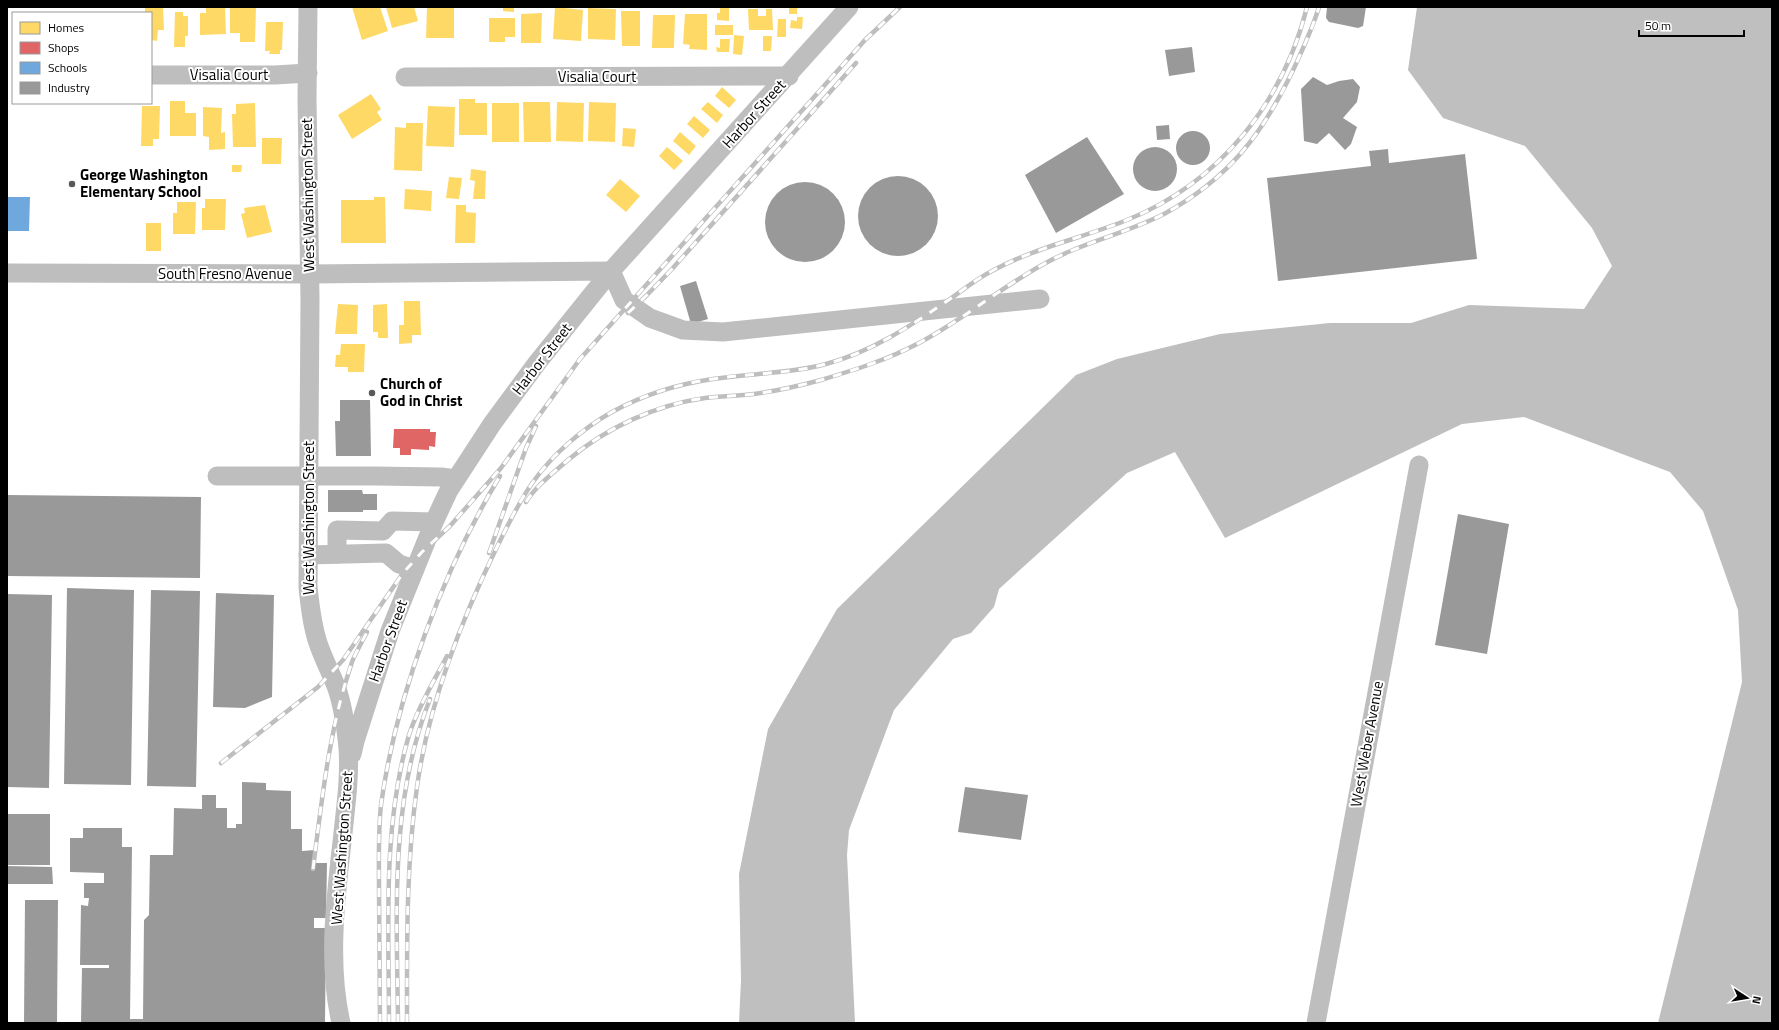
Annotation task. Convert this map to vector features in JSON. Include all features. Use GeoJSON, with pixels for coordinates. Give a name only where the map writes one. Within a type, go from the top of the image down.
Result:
{"type":"FeatureCollection","features":[{"type":"Feature","properties":{"kind":"street","name":"West Washington Street"},"geometry":{"type":"LineString","coordinates":[[308,7],[308,587],[311,618],[318,644],[336,686],[344,717],[348,748],[348,779],[338,880],[335,942],[336,988],[341,1023]]}},
{"type":"Feature","properties":{"kind":"street","name":"Harbor Street"},"geometry":{"type":"LineString","coordinates":[[348,779],[355,741],[378,668],[434,522],[449,490],[456,479],[492,424],[537,363],[611,271],[789,76],[849,7]]}},
{"type":"Feature","properties":{"kind":"street","name":"Visalia Court"},"geometry":{"type":"LineString","coordinates":[[152,75],[275,75],[308,73]]}},
{"type":"Feature","properties":{"kind":"street","name":"Visalia Court"},"geometry":{"type":"LineString","coordinates":[[405,77],[789,76]]}},
{"type":"Feature","properties":{"kind":"street","name":"South Fresno Avenue"},"geometry":{"type":"LineString","coordinates":[[7,273],[309,274],[611,271]]}},
{"type":"Feature","properties":{"kind":"street"},"geometry":{"type":"LineString","coordinates":[[611,271],[624,300],[650,318],[682,330],[723,332],[1040,299]]}},
{"type":"Feature","properties":{"kind":"street","name":"West Weber Avenue"},"geometry":{"type":"LineString","coordinates":[[1316,1023],[1419,465]]}},
{"type":"Feature","properties":{"kind":"street"},"geometry":{"type":"LineString","coordinates":[[217,476],[441,477],[456,479]]}},
{"type":"Feature","properties":{"kind":"street"},"geometry":{"type":"LineString","coordinates":[[337,554],[337,530],[383,530],[392,520],[434,522]]}},
{"type":"Feature","properties":{"kind":"street"},"geometry":{"type":"LineString","coordinates":[[308,555],[386,553],[398,564],[415,570]]}},
{"type":"Feature","properties":{"kind":"shaded area"},"geometry":{"type":"Polygon","coordinates":[[[1417,7],[1772,7],[1772,1023],[1658,1023],[1742,682],[1738,610],[1703,511],[1670,472],[1524,417],[1462,424],[1225,538],[1175,452],[1127,473],[999,589],[994,607],[971,633],[953,639],[894,710],[849,830],[847,855],[855,1023],[739,1023],[741,980],[739,874],[768,729],[837,609],[1076,375],[1117,359],[1220,334],[1330,323],[1411,323],[1469,305],[1584,309],[1612,266],[1592,228],[1525,146],[1443,118],[1408,70],[1417,7]]]}},
{"type":"Feature","properties":{"kind":"building: Homes"},"geometry":{"type":"Polygon","coordinates":[[[145,7],[163,7],[164,30],[158,30],[157,41],[152,40],[152,12],[145,12],[145,7]]]}},
{"type":"Feature","properties":{"kind":"building: Homes"},"geometry":{"type":"Polygon","coordinates":[[[206,7],[225,7],[226,34],[200,35],[200,13],[206,13],[206,7]]]}},
{"type":"Feature","properties":{"kind":"building: Homes"},"geometry":{"type":"Polygon","coordinates":[[[230,7],[256,7],[255,42],[240,42],[240,33],[230,33],[230,7]]]}},
{"type":"Feature","properties":{"kind":"building: Homes"},"geometry":{"type":"Polygon","coordinates":[[[352,7],[380,7],[388,31],[362,40],[352,7]]]}},
{"type":"Feature","properties":{"kind":"building: Homes"},"geometry":{"type":"Polygon","coordinates":[[[386,7],[414,7],[418,21],[392,28],[386,7]]]}},
{"type":"Feature","properties":{"kind":"building: Homes"},"geometry":{"type":"Polygon","coordinates":[[[427,7],[454,7],[454,38],[426,38],[427,7]]]}},
{"type":"Feature","properties":{"kind":"building: Homes"},"geometry":{"type":"Polygon","coordinates":[[[503,7],[514,7],[514,12],[503,11],[503,7]]]}},
{"type":"Feature","properties":{"kind":"building: Homes"},"geometry":{"type":"Polygon","coordinates":[[[555,7],[583,10],[581,41],[553,39],[555,7]]]}},
{"type":"Feature","properties":{"kind":"building: Homes"},"geometry":{"type":"Polygon","coordinates":[[[720,7],[729,8],[729,21],[717,20],[717,13],[720,13],[720,7]]]}},
{"type":"Feature","properties":{"kind":"building: Homes"},"geometry":{"type":"Polygon","coordinates":[[[789,7],[797,7],[797,14],[789,14],[789,7]]]}},
{"type":"Feature","properties":{"kind":"building: Homes"},"geometry":{"type":"Polygon","coordinates":[[[588,8],[616,9],[615,40],[588,39],[588,8]]]}},
{"type":"Feature","properties":{"kind":"building: Homes"},"geometry":{"type":"Polygon","coordinates":[[[748,9],[758,9],[758,16],[766,16],[766,9],[772,9],[773,30],[749,30],[748,9]]]}},
{"type":"Feature","properties":{"kind":"building: Homes"},"geometry":{"type":"Polygon","coordinates":[[[621,11],[640,11],[640,46],[622,46],[621,11]]]}},
{"type":"Feature","properties":{"kind":"building: Homes"},"geometry":{"type":"Polygon","coordinates":[[[175,12],[183,12],[183,16],[188,16],[188,36],[185,36],[185,47],[174,47],[175,12]]]}},
{"type":"Feature","properties":{"kind":"building: Homes"},"geometry":{"type":"Polygon","coordinates":[[[542,13],[541,43],[521,43],[521,14],[542,13]]]}},
{"type":"Feature","properties":{"kind":"building: Homes"},"geometry":{"type":"Polygon","coordinates":[[[685,14],[707,14],[707,50],[689,49],[690,45],[683,44],[685,14]]]}},
{"type":"Feature","properties":{"kind":"building: Homes"},"geometry":{"type":"Polygon","coordinates":[[[653,15],[675,15],[674,48],[652,48],[653,15]]]}},
{"type":"Feature","properties":{"kind":"building: Homes"},"geometry":{"type":"Polygon","coordinates":[[[797,17],[803,17],[802,29],[790,28],[791,20],[797,21],[797,17]]]}},
{"type":"Feature","properties":{"kind":"building: Homes"},"geometry":{"type":"Polygon","coordinates":[[[489,18],[515,18],[515,37],[505,37],[505,42],[489,42],[489,18]]]}},
{"type":"Feature","properties":{"kind":"building: Homes"},"geometry":{"type":"Polygon","coordinates":[[[778,19],[786,19],[786,37],[777,37],[778,19]]]}},
{"type":"Feature","properties":{"kind":"building: Homes"},"geometry":{"type":"Polygon","coordinates":[[[266,22],[283,22],[282,50],[280,50],[280,54],[269,54],[270,51],[265,51],[266,22]]]}},
{"type":"Feature","properties":{"kind":"building: Homes"},"geometry":{"type":"Polygon","coordinates":[[[715,25],[733,25],[733,35],[715,35],[715,25]]]}},
{"type":"Feature","properties":{"kind":"building: Homes"},"geometry":{"type":"Polygon","coordinates":[[[734,35],[744,36],[742,55],[733,54],[734,35]]]}},
{"type":"Feature","properties":{"kind":"building: Homes"},"geometry":{"type":"Polygon","coordinates":[[[763,36],[772,36],[771,51],[763,51],[763,36]]]}},
{"type":"Feature","properties":{"kind":"building: Homes"},"geometry":{"type":"Polygon","coordinates":[[[720,39],[730,39],[729,52],[717,52],[716,47],[720,48],[720,39]]]}},
{"type":"Feature","properties":{"kind":"building: Homes"},"geometry":{"type":"Polygon","coordinates":[[[722,87],[736,100],[729,108],[715,96],[722,87]]]}},
{"type":"Feature","properties":{"kind":"building: Homes"},"geometry":{"type":"Polygon","coordinates":[[[371,94],[381,109],[377,112],[382,120],[352,139],[338,115],[371,94]]]}},
{"type":"Feature","properties":{"kind":"building: Homes"},"geometry":{"type":"Polygon","coordinates":[[[459,99],[475,99],[475,103],[487,103],[487,135],[459,135],[459,99]]]}},
{"type":"Feature","properties":{"kind":"building: Homes"},"geometry":{"type":"Polygon","coordinates":[[[170,101],[185,101],[185,113],[196,113],[196,136],[170,136],[170,101]]]}},
{"type":"Feature","properties":{"kind":"building: Homes"},"geometry":{"type":"Polygon","coordinates":[[[523,102],[550,102],[551,142],[524,142],[523,102]]]}},
{"type":"Feature","properties":{"kind":"building: Homes"},"geometry":{"type":"Polygon","coordinates":[[[557,102],[584,103],[583,142],[556,141],[557,102]]]}},
{"type":"Feature","properties":{"kind":"building: Homes"},"geometry":{"type":"Polygon","coordinates":[[[589,102],[616,103],[615,142],[588,141],[589,102]]]}},
{"type":"Feature","properties":{"kind":"building: Homes"},"geometry":{"type":"Polygon","coordinates":[[[708,102],[723,115],[717,123],[701,109],[708,102]]]}},
{"type":"Feature","properties":{"kind":"building: Homes"},"geometry":{"type":"Polygon","coordinates":[[[255,103],[256,147],[233,147],[232,114],[236,114],[236,104],[255,103]]]}},
{"type":"Feature","properties":{"kind":"building: Homes"},"geometry":{"type":"Polygon","coordinates":[[[492,103],[519,103],[519,142],[492,142],[492,103]]]}},
{"type":"Feature","properties":{"kind":"building: Homes"},"geometry":{"type":"Polygon","coordinates":[[[142,106],[160,106],[159,139],[153,139],[153,146],[141,146],[142,106]]]}},
{"type":"Feature","properties":{"kind":"building: Homes"},"geometry":{"type":"Polygon","coordinates":[[[428,106],[455,107],[454,147],[426,146],[428,106]]]}},
{"type":"Feature","properties":{"kind":"building: Homes"},"geometry":{"type":"Polygon","coordinates":[[[203,107],[222,108],[221,133],[225,132],[225,149],[209,150],[209,137],[203,136],[203,107]]]}},
{"type":"Feature","properties":{"kind":"building: Homes"},"geometry":{"type":"Polygon","coordinates":[[[694,116],[710,130],[703,138],[687,124],[694,116]]]}},
{"type":"Feature","properties":{"kind":"building: Homes"},"geometry":{"type":"Polygon","coordinates":[[[406,123],[423,123],[422,171],[394,170],[395,127],[406,128],[406,123]]]}},
{"type":"Feature","properties":{"kind":"building: Homes"},"geometry":{"type":"Polygon","coordinates":[[[623,128],[636,129],[634,147],[622,146],[623,128]]]}},
{"type":"Feature","properties":{"kind":"building: Homes"},"geometry":{"type":"Polygon","coordinates":[[[680,132],[696,146],[689,155],[673,141],[680,132]]]}},
{"type":"Feature","properties":{"kind":"building: Homes"},"geometry":{"type":"Polygon","coordinates":[[[262,138],[282,138],[281,164],[262,164],[262,138]]]}},
{"type":"Feature","properties":{"kind":"building: Homes"},"geometry":{"type":"Polygon","coordinates":[[[667,147],[683,161],[674,170],[659,156],[667,147]]]}},
{"type":"Feature","properties":{"kind":"building: Homes"},"geometry":{"type":"Polygon","coordinates":[[[232,165],[242,165],[241,172],[232,172],[232,165]]]}},
{"type":"Feature","properties":{"kind":"building: Homes"},"geometry":{"type":"Polygon","coordinates":[[[471,169],[486,171],[485,199],[473,199],[475,181],[470,180],[471,169]]]}},
{"type":"Feature","properties":{"kind":"building: Homes"},"geometry":{"type":"Polygon","coordinates":[[[449,177],[462,178],[459,199],[446,198],[449,177]]]}},
{"type":"Feature","properties":{"kind":"building: Homes"},"geometry":{"type":"Polygon","coordinates":[[[620,179],[640,196],[626,212],[606,195],[620,179]]]}},
{"type":"Feature","properties":{"kind":"building: Homes"},"geometry":{"type":"Polygon","coordinates":[[[405,189],[432,191],[431,211],[404,209],[405,189]]]}},
{"type":"Feature","properties":{"kind":"building: Homes"},"geometry":{"type":"Polygon","coordinates":[[[374,197],[385,197],[386,243],[341,243],[341,200],[374,200],[374,197]]]}},
{"type":"Feature","properties":{"kind":"building: Homes"},"geometry":{"type":"Polygon","coordinates":[[[205,199],[226,199],[225,230],[202,230],[202,208],[205,208],[205,199]]]}},
{"type":"Feature","properties":{"kind":"building: Homes"},"geometry":{"type":"Polygon","coordinates":[[[177,202],[196,202],[195,234],[173,234],[173,213],[177,213],[177,202]]]}},
{"type":"Feature","properties":{"kind":"building: Homes"},"geometry":{"type":"Polygon","coordinates":[[[265,205],[272,232],[247,238],[241,214],[245,213],[244,208],[265,205]]]}},
{"type":"Feature","properties":{"kind":"building: Homes"},"geometry":{"type":"Polygon","coordinates":[[[456,205],[466,205],[466,212],[476,213],[475,243],[455,243],[456,205]]]}},
{"type":"Feature","properties":{"kind":"building: Homes"},"geometry":{"type":"Polygon","coordinates":[[[146,223],[161,223],[161,251],[146,251],[146,223]]]}},
{"type":"Feature","properties":{"kind":"building: Homes"},"geometry":{"type":"Polygon","coordinates":[[[404,301],[420,301],[421,335],[412,335],[412,343],[399,344],[399,325],[404,325],[404,301]]]}},
{"type":"Feature","properties":{"kind":"building: Homes"},"geometry":{"type":"Polygon","coordinates":[[[338,304],[358,305],[357,334],[335,334],[338,304]]]}},
{"type":"Feature","properties":{"kind":"building: Homes"},"geometry":{"type":"Polygon","coordinates":[[[387,304],[388,338],[378,338],[378,332],[373,332],[373,305],[387,304]]]}},
{"type":"Feature","properties":{"kind":"building: Homes"},"geometry":{"type":"Polygon","coordinates":[[[341,344],[365,344],[364,372],[348,372],[348,367],[335,367],[336,355],[340,355],[341,344]]]}},
{"type":"Feature","properties":{"kind":"building: Shops"},"geometry":{"type":"Polygon","coordinates":[[[394,429],[430,429],[430,432],[436,432],[435,447],[429,446],[429,450],[411,449],[411,455],[400,455],[400,448],[393,448],[394,429]]]}},
{"type":"Feature","properties":{"kind":"building: Schools"},"geometry":{"type":"Polygon","coordinates":[[[7,197],[30,197],[29,231],[7,231],[7,197]]]}},
{"type":"Feature","properties":{"kind":"building: Industry"},"geometry":{"type":"Polygon","coordinates":[[[1327,7],[1366,7],[1363,26],[1358,28],[1329,22],[1326,18],[1327,7]]]}},
{"type":"Feature","properties":{"kind":"building: Industry"},"geometry":{"type":"Polygon","coordinates":[[[1192,47],[1195,72],[1169,76],[1165,50],[1192,47]]]}},
{"type":"Feature","properties":{"kind":"building: Industry"},"geometry":{"type":"Polygon","coordinates":[[[1313,77],[1327,85],[1353,79],[1360,87],[1357,102],[1343,118],[1357,127],[1351,144],[1345,150],[1329,133],[1317,144],[1304,141],[1301,89],[1313,77]]]}},
{"type":"Feature","properties":{"kind":"building: Industry"},"geometry":{"type":"Polygon","coordinates":[[[1169,125],[1170,139],[1157,140],[1156,126],[1169,125]]]}},
{"type":"Feature","properties":{"kind":"building: Industry"},"geometry":{"type":"Polygon","coordinates":[[[1190,131],[1196,131],[1200,132],[1207,138],[1210,148],[1209,155],[1203,162],[1196,165],[1190,165],[1186,164],[1179,158],[1176,151],[1176,145],[1177,141],[1183,134],[1190,131]]]}},
{"type":"Feature","properties":{"kind":"building: Industry"},"geometry":{"type":"Polygon","coordinates":[[[1087,137],[1124,194],[1056,233],[1025,175],[1087,137]]]}},
{"type":"Feature","properties":{"kind":"building: Industry"},"geometry":{"type":"Polygon","coordinates":[[[1155,147],[1167,151],[1173,157],[1177,169],[1173,181],[1167,187],[1155,191],[1143,187],[1137,181],[1133,169],[1137,157],[1143,151],[1155,147]]]}},
{"type":"Feature","properties":{"kind":"building: Industry"},"geometry":{"type":"Polygon","coordinates":[[[1388,149],[1389,163],[1465,154],[1477,259],[1278,281],[1267,178],[1371,166],[1369,151],[1388,149]]]}},
{"type":"Feature","properties":{"kind":"building: Industry"},"geometry":{"type":"Polygon","coordinates":[[[890,176],[906,176],[927,187],[938,208],[938,224],[927,245],[906,256],[890,256],[876,250],[869,245],[864,238],[858,224],[858,208],[864,194],[869,187],[876,182],[890,176]]]}},
{"type":"Feature","properties":{"kind":"building: Industry"},"geometry":{"type":"Polygon","coordinates":[[[797,182],[813,182],[834,193],[845,214],[845,230],[834,251],[813,262],[797,262],[783,256],[776,251],[771,244],[765,230],[765,214],[771,200],[776,193],[783,188],[797,182]]]}},
{"type":"Feature","properties":{"kind":"building: Industry"},"geometry":{"type":"Polygon","coordinates":[[[696,281],[708,319],[691,324],[680,286],[696,281]]]}},
{"type":"Feature","properties":{"kind":"building: Industry"},"geometry":{"type":"Polygon","coordinates":[[[340,400],[370,400],[371,456],[336,456],[335,421],[340,421],[340,400]]]}},
{"type":"Feature","properties":{"kind":"building: Industry"},"geometry":{"type":"Polygon","coordinates":[[[328,490],[362,490],[363,494],[377,494],[377,510],[363,510],[363,512],[328,512],[328,490]]]}},
{"type":"Feature","properties":{"kind":"building: Industry"},"geometry":{"type":"Polygon","coordinates":[[[7,495],[201,497],[200,578],[7,576],[7,495]]]}},
{"type":"Feature","properties":{"kind":"building: Industry"},"geometry":{"type":"Polygon","coordinates":[[[1458,514],[1509,524],[1487,654],[1435,645],[1458,514]]]}},
{"type":"Feature","properties":{"kind":"building: Industry"},"geometry":{"type":"Polygon","coordinates":[[[67,588],[134,590],[131,785],[64,784],[67,588]]]}},
{"type":"Feature","properties":{"kind":"building: Industry"},"geometry":{"type":"Polygon","coordinates":[[[151,590],[200,591],[196,787],[147,786],[151,590]]]}},
{"type":"Feature","properties":{"kind":"building: Industry"},"geometry":{"type":"Polygon","coordinates":[[[216,593],[274,595],[272,697],[245,708],[213,707],[216,593]]]}},
{"type":"Feature","properties":{"kind":"building: Industry"},"geometry":{"type":"Polygon","coordinates":[[[7,594],[52,595],[49,788],[7,787],[7,594]]]}},
{"type":"Feature","properties":{"kind":"building: Industry"},"geometry":{"type":"Polygon","coordinates":[[[242,782],[266,783],[266,790],[291,791],[291,829],[302,829],[302,851],[315,850],[315,863],[327,863],[326,918],[314,918],[314,928],[326,928],[325,1023],[81,1023],[82,968],[109,968],[109,965],[80,965],[81,905],[88,906],[89,898],[84,898],[84,883],[104,883],[104,873],[70,872],[70,838],[83,838],[83,828],[122,828],[122,847],[132,847],[130,1019],[143,1019],[144,920],[149,915],[150,855],[173,855],[174,808],[202,809],[202,795],[216,795],[216,808],[227,808],[227,828],[236,828],[236,824],[242,824],[242,782]]]}},
{"type":"Feature","properties":{"kind":"building: Industry"},"geometry":{"type":"Polygon","coordinates":[[[965,787],[1028,795],[1021,840],[958,832],[965,787]]]}},
{"type":"Feature","properties":{"kind":"building: Industry"},"geometry":{"type":"Polygon","coordinates":[[[7,814],[50,814],[50,865],[7,865],[7,814]]]}},
{"type":"Feature","properties":{"kind":"building: Industry"},"geometry":{"type":"Polygon","coordinates":[[[7,866],[52,867],[53,884],[7,884],[7,866]]]}},
{"type":"Feature","properties":{"kind":"building: Industry"},"geometry":{"type":"Polygon","coordinates":[[[25,900],[58,900],[57,1023],[24,1023],[25,900]]]}},
{"type":"Feature","properties":{"kind":"railway"},"geometry":{"type":"LineString","coordinates":[[221,763],[318,687],[343,660],[403,573],[422,552],[450,526],[501,468],[580,359],[865,40],[900,7]]}},
{"type":"Feature","properties":{"kind":"railway"},"geometry":{"type":"LineString","coordinates":[[407,1023],[408,905],[413,816],[422,757],[429,726],[448,665],[470,605],[522,498],[541,472],[559,452],[579,434],[612,412],[636,400],[674,387],[700,381],[798,370],[843,359],[889,338],[933,311],[980,278],[1008,263],[1127,220],[1160,204],[1191,185],[1218,162],[1242,136],[1264,107],[1282,76],[1296,42],[1307,7]]}},
{"type":"Feature","properties":{"kind":"railway"},"geometry":{"type":"LineString","coordinates":[[526,502],[545,480],[583,448],[615,428],[632,420],[650,412],[686,401],[779,390],[821,380],[882,360],[906,350],[933,335],[1026,274],[1057,257],[1149,221],[1187,200],[1208,185],[1226,169],[1243,151],[1271,112],[1295,66],[1319,7]]}},
{"type":"Feature","properties":{"kind":"railway"},"geometry":{"type":"LineString","coordinates":[[628,313],[672,269],[856,63]]}},
{"type":"Feature","properties":{"kind":"railway"},"geometry":{"type":"LineString","coordinates":[[489,553],[526,448],[536,426]]}},
{"type":"Feature","properties":{"kind":"railway"},"geometry":{"type":"LineString","coordinates":[[380,1023],[379,837],[381,805],[388,763],[410,678],[441,593],[459,552],[500,476]]}},
{"type":"Feature","properties":{"kind":"railway"},"geometry":{"type":"LineString","coordinates":[[313,869],[327,764],[337,713],[352,662],[367,632]]}},
{"type":"Feature","properties":{"kind":"railway"},"geometry":{"type":"LineString","coordinates":[[389,1023],[388,915],[394,806],[400,770],[409,735],[422,704],[447,656]]}},
{"type":"Feature","properties":{"kind":"railway"},"geometry":{"type":"LineString","coordinates":[[398,1023],[397,900],[398,859],[402,818],[408,778],[417,738],[430,699]]}},
{"type":"Feature","properties":{"kind":"place","name":"George Washington Elementary School"},"geometry":{"type":"Point","coordinates":[72,184]}},
{"type":"Feature","properties":{"kind":"place","name":"Church of God in Christ"},"geometry":{"type":"Point","coordinates":[372,393]}}]}
